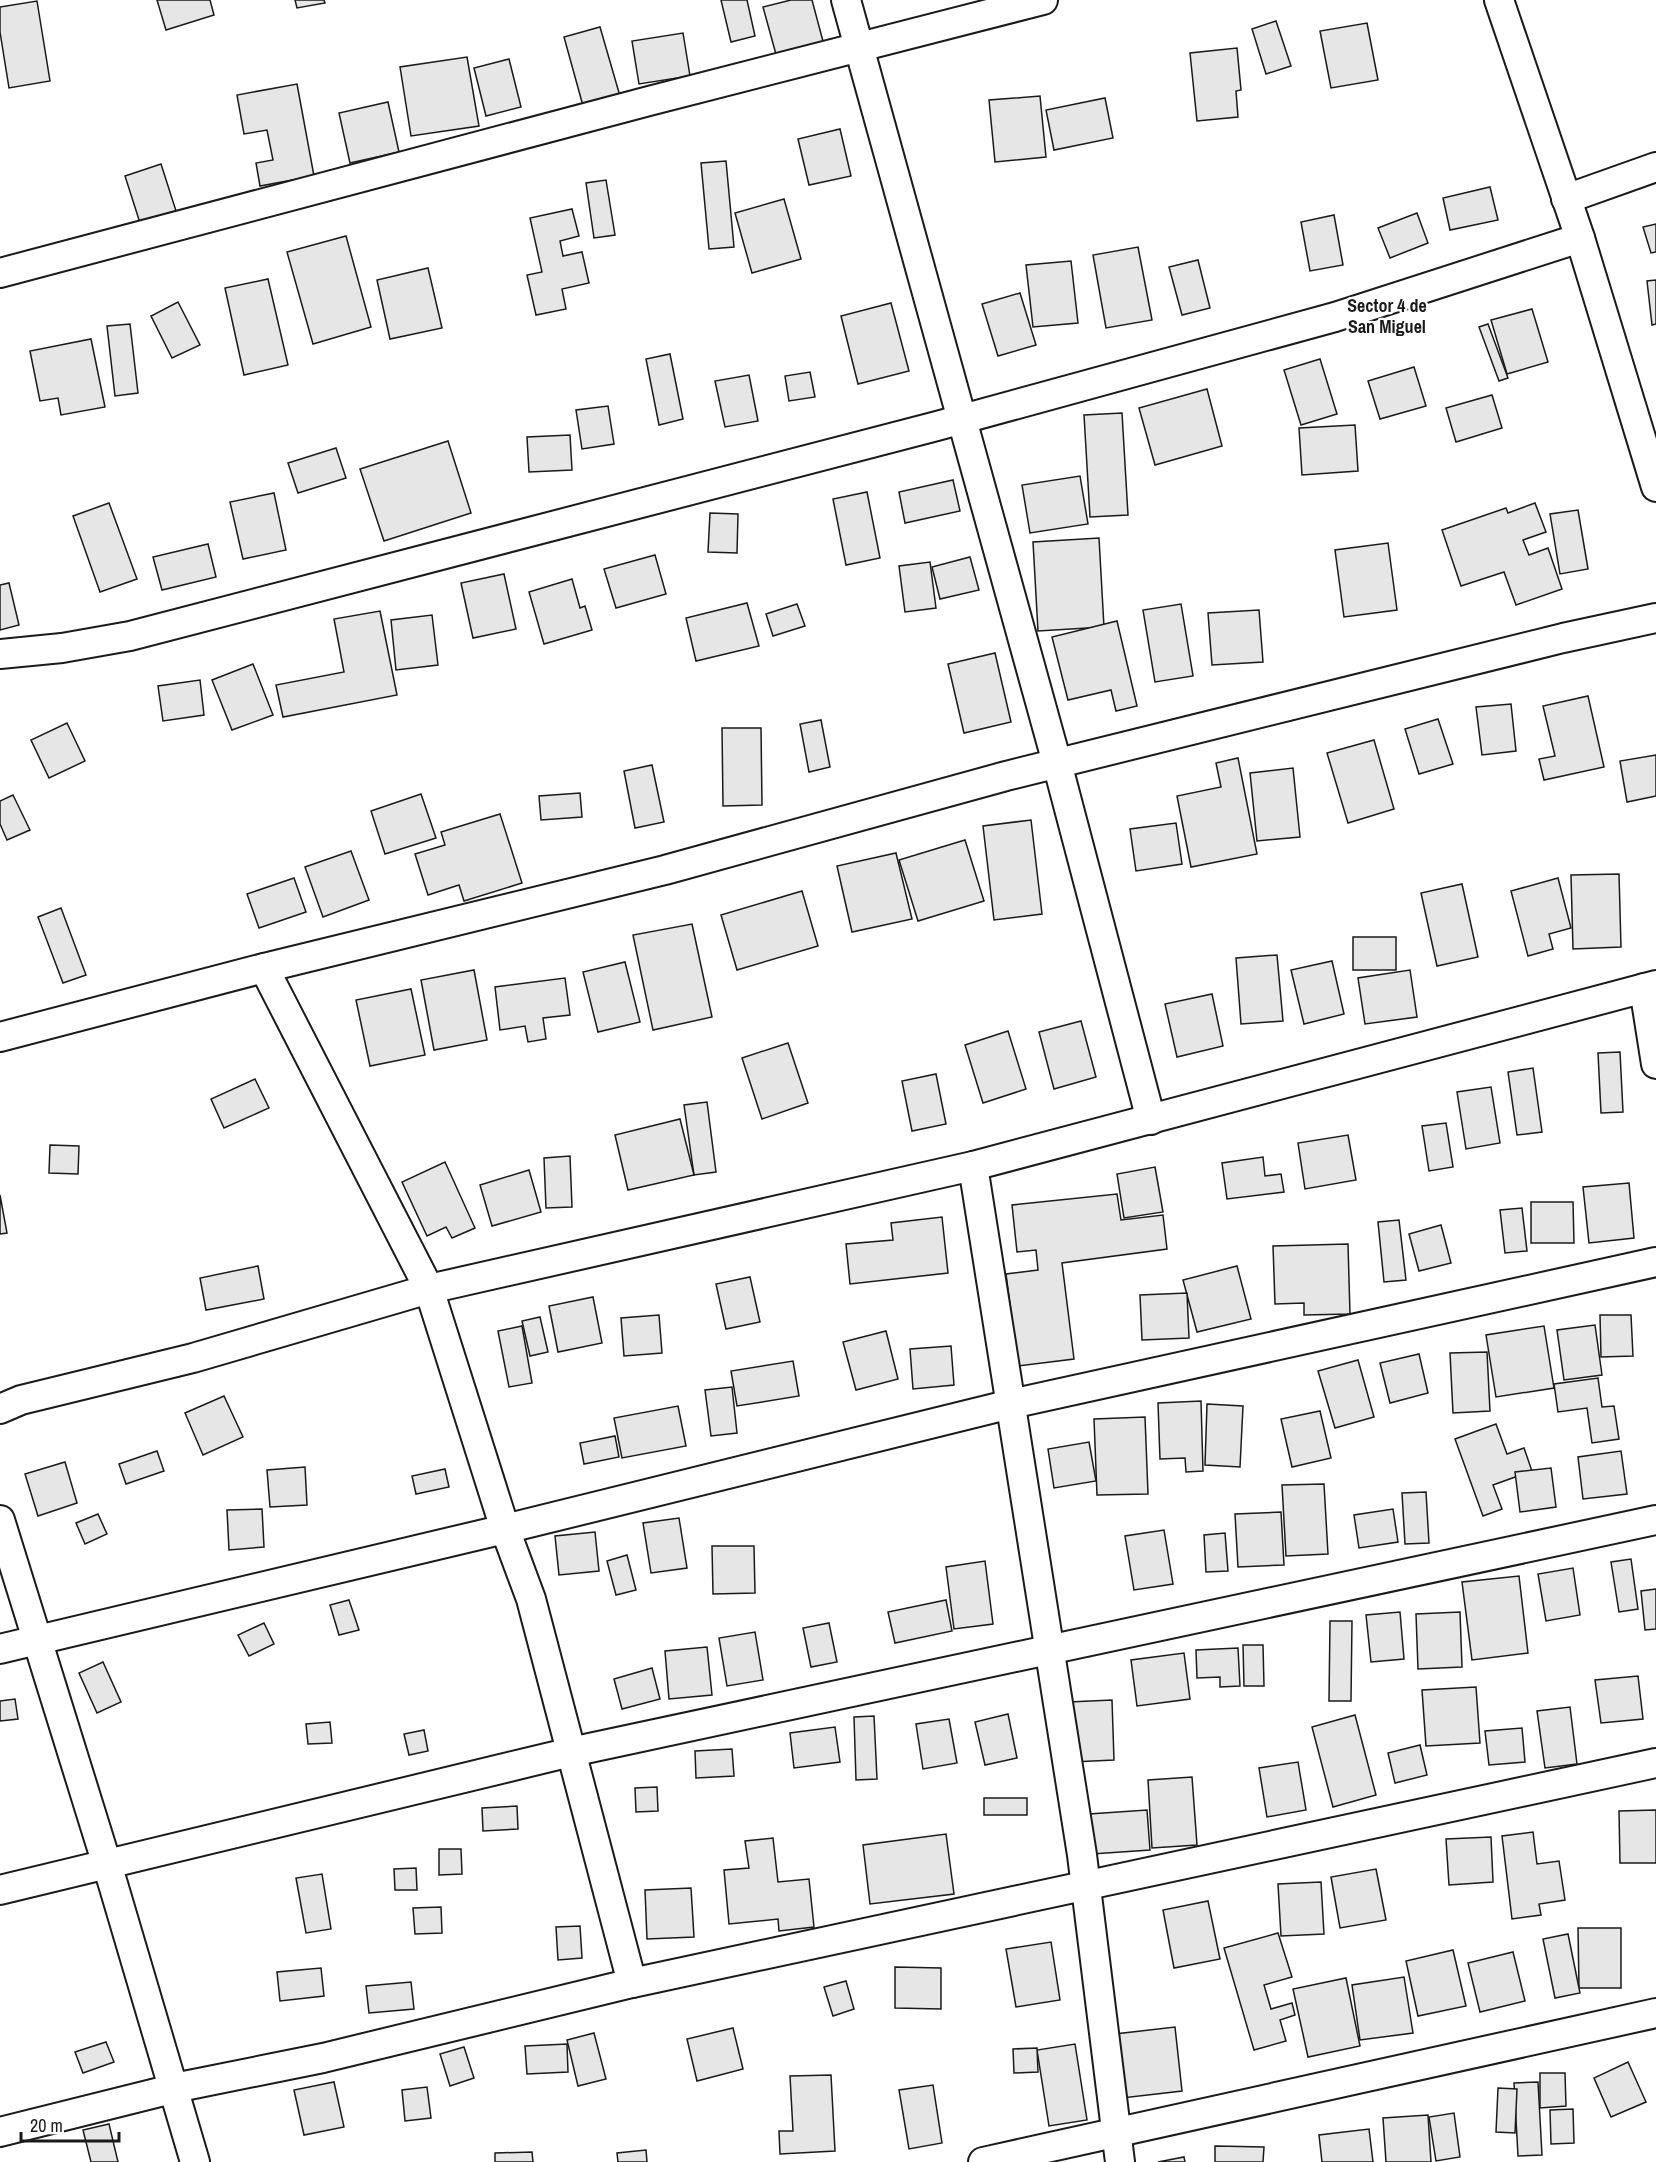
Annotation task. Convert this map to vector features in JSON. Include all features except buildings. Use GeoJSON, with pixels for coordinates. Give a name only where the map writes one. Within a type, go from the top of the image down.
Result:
{"type":"FeatureCollection","features":[{"type":"Feature","properties":{"kind":"street"},"geometry":{"type":"LineString","coordinates":[[846,0],[1057,763],[1151,1120]]}},
{"type":"Feature","properties":{"kind":"street"},"geometry":{"type":"LineString","coordinates":[[0,273],[1043,0]]}},
{"type":"Feature","properties":{"kind":"street"},"geometry":{"type":"LineString","coordinates":[[1499,0],[1580,238],[1656,488]]}},
{"type":"Feature","properties":{"kind":"street"},"geometry":{"type":"LineString","coordinates":[[1566,199],[1656,167]]}},
{"type":"Feature","properties":{"kind":"street"},"geometry":{"type":"LineString","coordinates":[[0,654],[62,648],[130,636],[962,419],[1335,317],[1580,238]]}},
{"type":"Feature","properties":{"kind":"street"},"geometry":{"type":"LineString","coordinates":[[0,1037],[264,968],[665,870],[1057,763],[1563,638],[1656,618]]}},
{"type":"Feature","properties":{"kind":"street"},"geometry":{"type":"LineString","coordinates":[[264,968],[429,1289],[505,1529],[531,1599],[632,1983]]}},
{"type":"Feature","properties":{"kind":"street"},"geometry":{"type":"LineString","coordinates":[[0,1409],[21,1400],[193,1358],[429,1289],[973,1166],[1650,987],[1656,1064]]}},
{"type":"Feature","properties":{"kind":"street"},"geometry":{"type":"LineString","coordinates":[[973,1166],[1086,1887],[1120,2162]]}},
{"type":"Feature","properties":{"kind":"street"},"geometry":{"type":"LineString","coordinates":[[0,1649],[505,1529],[1011,1404],[1656,1262]]}},
{"type":"Feature","properties":{"kind":"street"},"geometry":{"type":"LineString","coordinates":[[0,1520],[106,1862],[195,2162]]}},
{"type":"Feature","properties":{"kind":"street"},"geometry":{"type":"LineString","coordinates":[[0,1890],[106,1862],[571,1752],[1656,1520]]}},
{"type":"Feature","properties":{"kind":"street"},"geometry":{"type":"LineString","coordinates":[[0,2132],[173,2088],[323,2058],[632,1983],[1086,1887],[1656,1762]]}},
{"type":"Feature","properties":{"kind":"street"},"geometry":{"type":"LineString","coordinates":[[983,2162],[1656,2013]]}},
{"type":"Feature","properties":{"kind":"district","name":"Sector 4 de San Miguel"},"geometry":{"type":"Point","coordinates":[1387,315]}}]}
